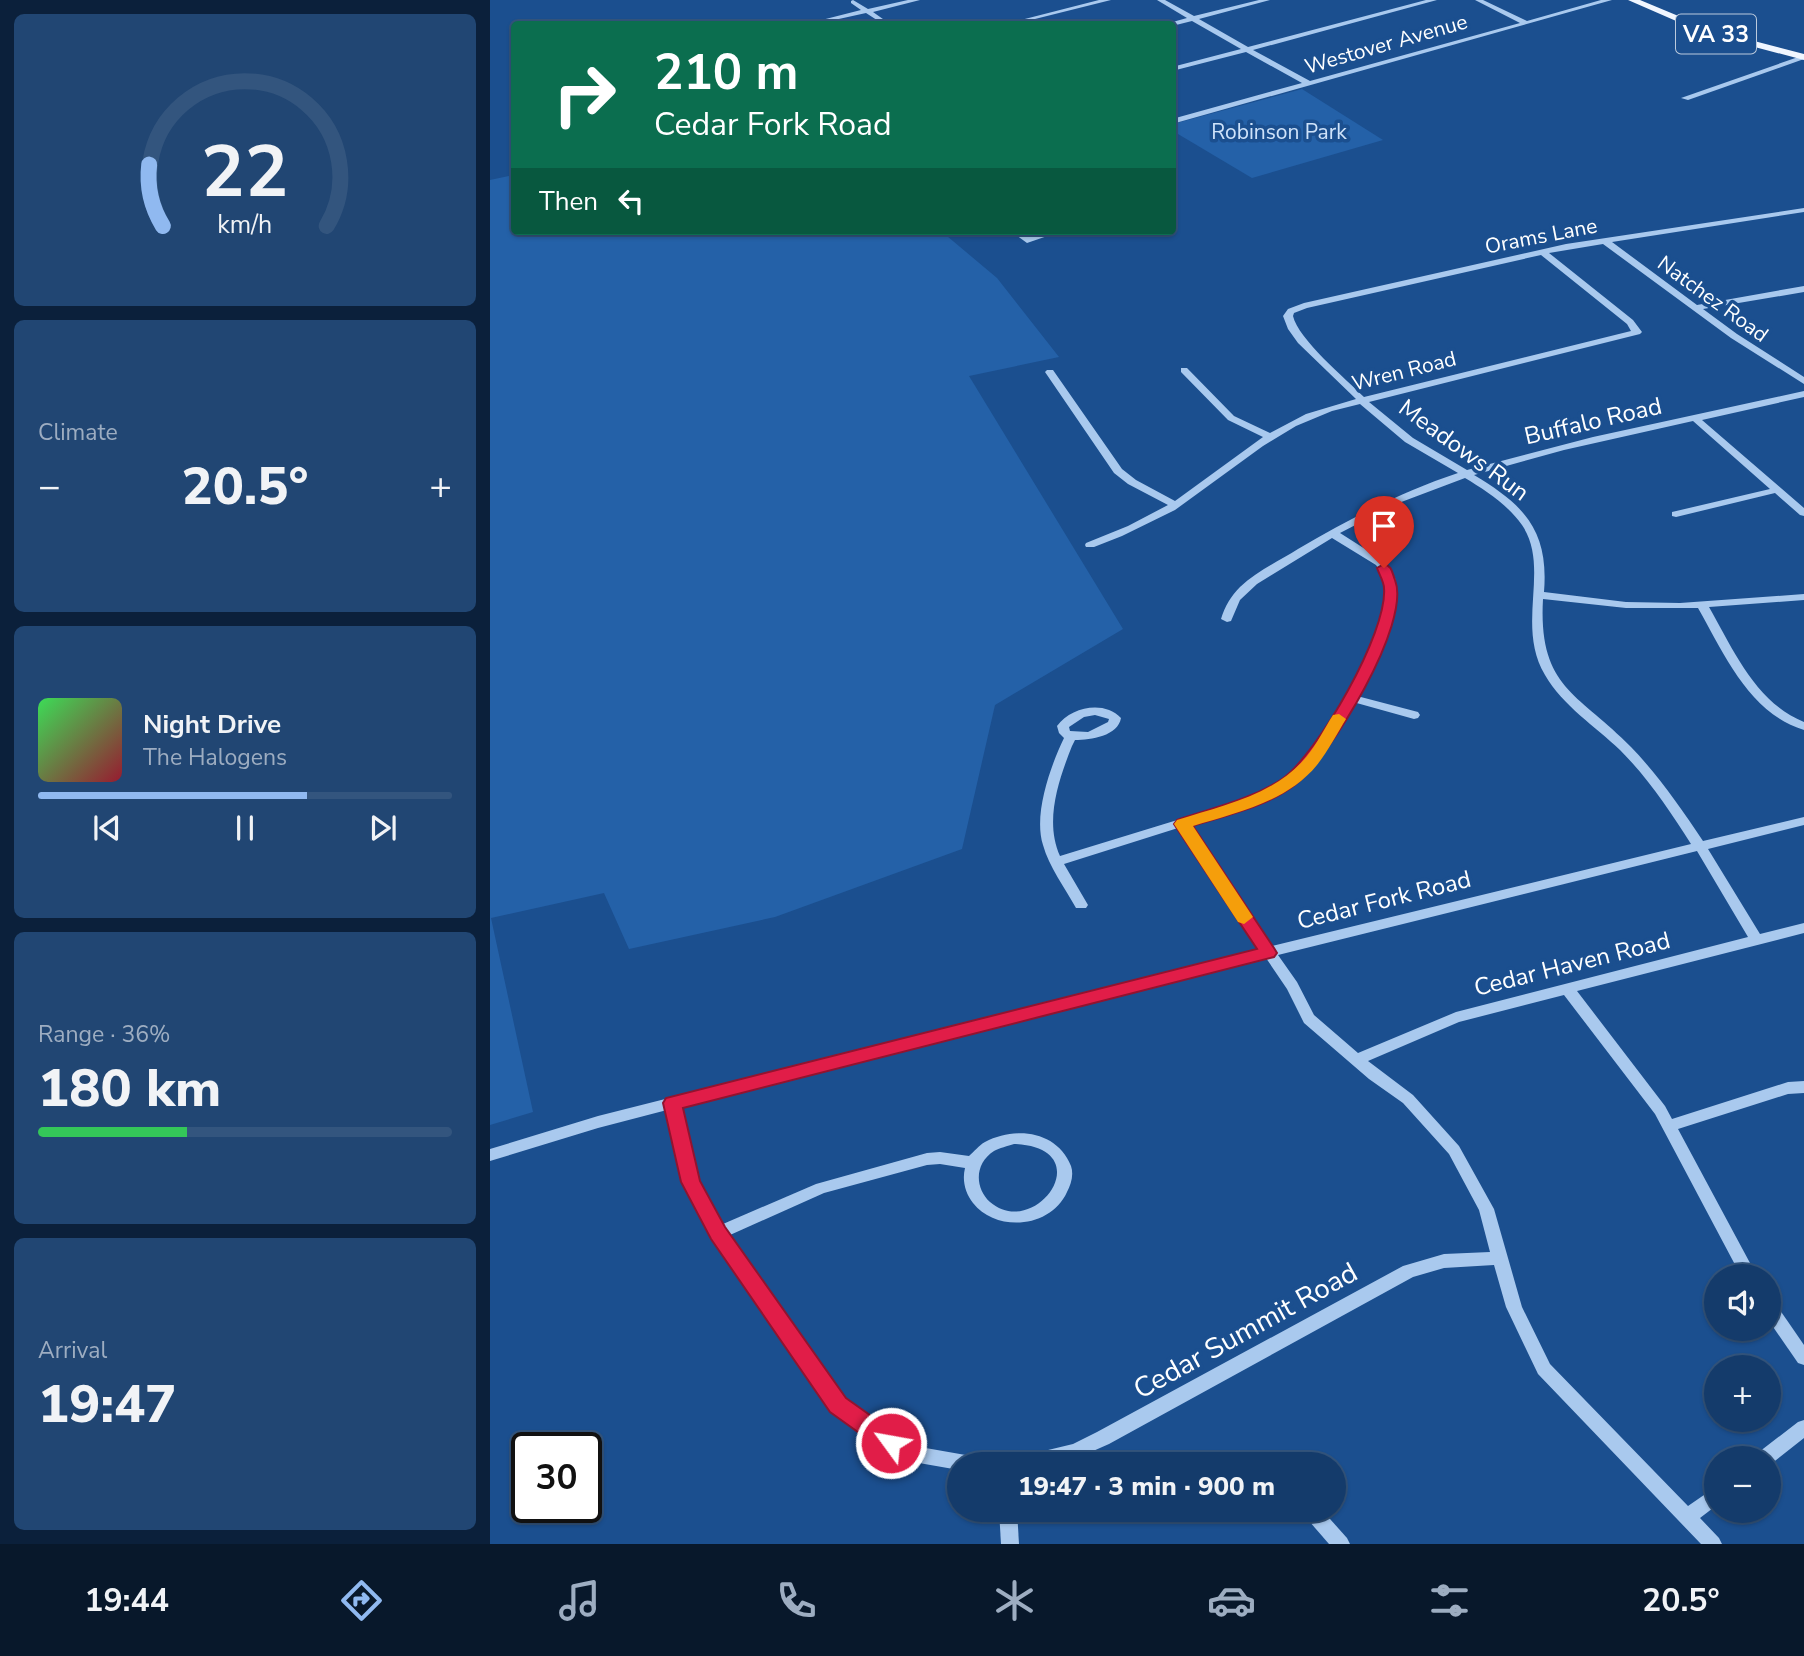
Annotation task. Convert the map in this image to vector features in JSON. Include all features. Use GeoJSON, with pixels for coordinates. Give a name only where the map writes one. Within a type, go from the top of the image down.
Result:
{"type":"FeatureCollection","features":[{"type":"Feature","properties":{"kind":"main road","name":"VA 33"},"geometry":{"type":"LineString","coordinates":[[1632,0],[1709,32],[1804,57]]}},
{"type":"Feature","properties":{"kind":"street"},"geometry":{"type":"LineString","coordinates":[[823,21],[916,0]]}},
{"type":"Feature","properties":{"kind":"street"},"geometry":{"type":"LineString","coordinates":[[1020,21],[1108,0]]}},
{"type":"Feature","properties":{"kind":"street"},"geometry":{"type":"LineString","coordinates":[[1160,0],[1309,83]]}},
{"type":"Feature","properties":{"kind":"street"},"geometry":{"type":"LineString","coordinates":[[1176,23],[1267,0]]}},
{"type":"Feature","properties":{"kind":"street"},"geometry":{"type":"LineString","coordinates":[[1176,68],[1434,0]]}},
{"type":"Feature","properties":{"kind":"street"},"geometry":{"type":"LineString","coordinates":[[1478,0],[1526,23]]}},
{"type":"Feature","properties":{"kind":"street","name":"Westover Avenue"},"geometry":{"type":"LineString","coordinates":[[1176,121],[1609,0]]}},
{"type":"Feature","properties":{"kind":"street"},"geometry":{"type":"LineString","coordinates":[[853,2],[883,21]]}},
{"type":"Feature","properties":{"kind":"street"},"geometry":{"type":"LineString","coordinates":[[1685,97],[1804,57]]}},
{"type":"Feature","properties":{"kind":"street","name":"Orams Lane"},"geometry":{"type":"LineString","coordinates":[[1289,314],[1304,306],[1542,252],[1804,210]]}},
{"type":"Feature","properties":{"kind":"street"},"geometry":{"type":"LineString","coordinates":[[1021,235],[1027,240],[1038,235]]}},
{"type":"Feature","properties":{"kind":"street","name":"Natchez Road"},"geometry":{"type":"LineString","coordinates":[[1605,241],[1755,352],[1804,381]]}},
{"type":"Feature","properties":{"kind":"street","name":"Wren Road"},"geometry":{"type":"LineString","coordinates":[[1090,545],[1143,524],[1175,505],[1269,436],[1317,412],[1637,332],[1630,322],[1542,252]]}},
{"type":"Feature","properties":{"kind":"street"},"geometry":{"type":"LineString","coordinates":[[1695,308],[1804,289]]}},
{"type":"Feature","properties":{"kind":"street","name":"Meadows Run"},"geometry":{"type":"LineString","coordinates":[[1289,314],[1288,321],[1301,340],[1363,400],[1408,439],[1511,506],[1531,530],[1541,558],[1536,626],[1543,659],[1554,679],[1636,759],[1702,846],[1756,940]]}},
{"type":"Feature","properties":{"kind":"street"},"geometry":{"type":"LineString","coordinates":[[1184,370],[1231,418],[1269,436]]}},
{"type":"Feature","properties":{"kind":"street"},"geometry":{"type":"LineString","coordinates":[[1050,372],[1118,471],[1132,482],[1175,505]]}},
{"type":"Feature","properties":{"kind":"street","name":"Buffalo Road"},"geometry":{"type":"LineString","coordinates":[[1227,619],[1228,606],[1244,591],[1332,533],[1393,502],[1465,475],[1622,433],[1697,420],[1804,394]]}},
{"type":"Feature","properties":{"kind":"street"},"geometry":{"type":"LineString","coordinates":[[1697,420],[1804,513]]}},
{"type":"Feature","properties":{"kind":"street"},"geometry":{"type":"LineString","coordinates":[[1676,514],[1777,490]]}},
{"type":"Feature","properties":{"kind":"street"},"geometry":{"type":"LineString","coordinates":[[1057,861],[1253,801],[1288,782],[1311,762],[1351,698],[1380,643],[1392,588],[1390,578],[1380,563],[1332,533]]}},
{"type":"Feature","properties":{"kind":"street"},"geometry":{"type":"LineString","coordinates":[[1539,595],[1626,605],[1702,605],[1804,597]]}},
{"type":"Feature","properties":{"kind":"street"},"geometry":{"type":"LineString","coordinates":[[1702,605],[1749,681],[1775,711],[1804,726]]}},
{"type":"Feature","properties":{"kind":"street"},"geometry":{"type":"LineString","coordinates":[[1351,698],[1414,715]]}},
{"type":"Feature","properties":{"kind":"street"},"geometry":{"type":"LineString","coordinates":[[1072,736],[1064,752],[1046,820],[1048,841],[1081,905]]}},
{"type":"Feature","properties":{"kind":"street","name":"Cedar Fork Road"},"geometry":{"type":"LineString","coordinates":[[490,1156],[556,1133],[673,1103],[1804,821]]}},
{"type":"Feature","properties":{"kind":"street"},"geometry":{"type":"LineString","coordinates":[[1182,824],[1292,986],[1309,1019],[1356,1060],[1408,1099],[1454,1150],[1486,1209],[1514,1307],[1544,1369],[1713,1544]]}},
{"type":"Feature","properties":{"kind":"street","name":"Cedar Haven Road"},"geometry":{"type":"LineString","coordinates":[[1356,1060],[1456,1017],[1804,928]]}},
{"type":"Feature","properties":{"kind":"street"},"geometry":{"type":"LineString","coordinates":[[1567,989],[1660,1110],[1743,1264]]}},
{"type":"Feature","properties":{"kind":"street"},"geometry":{"type":"LineString","coordinates":[[1669,1126],[1788,1088],[1804,1087]]}},
{"type":"Feature","properties":{"kind":"street"},"geometry":{"type":"LineString","coordinates":[[673,1103],[691,1182],[718,1233],[838,1405],[891,1443],[919,1455],[947,1460]]}},
{"type":"Feature","properties":{"kind":"street"},"geometry":{"type":"LineString","coordinates":[[1014,1138],[1035,1139],[1059,1156],[1065,1172],[1064,1181],[1056,1198],[1041,1211],[1009,1216],[989,1210],[974,1197],[969,1180],[973,1163],[994,1143],[1014,1138]]}},
{"type":"Feature","properties":{"kind":"street"},"geometry":{"type":"LineString","coordinates":[[718,1233],[798,1196],[842,1182],[927,1159],[973,1163]]}},
{"type":"Feature","properties":{"kind":"street","name":"Cedar Summit Road"},"geometry":{"type":"LineString","coordinates":[[1071,1452],[1103,1438],[1409,1271],[1444,1261],[1500,1258]]}},
{"type":"Feature","properties":{"kind":"street"},"geometry":{"type":"LineString","coordinates":[[1781,1325],[1804,1358]]}},
{"type":"Feature","properties":{"kind":"street"},"geometry":{"type":"LineString","coordinates":[[1781,1446],[1804,1428]]}},
{"type":"Feature","properties":{"kind":"street"},"geometry":{"type":"LineString","coordinates":[[1686,1518],[1704,1504]]}},
{"type":"Feature","properties":{"kind":"street"},"geometry":{"type":"LineString","coordinates":[[1009,1522],[1010,1544]]}},
{"type":"Feature","properties":{"kind":"street"},"geometry":{"type":"LineString","coordinates":[[1322,1522],[1342,1544]]}},
{"type":"Feature","properties":{"kind":"green space","name":"Robinson Park"},"geometry":{"type":"Polygon","coordinates":[[[1302,89],[1383,140],[1252,178],[1176,133],[1176,123],[1302,89]]]}},
{"type":"Feature","properties":{"kind":"green space"},"geometry":{"type":"Polygon","coordinates":[[[511,176],[511,235],[946,235],[997,278],[1059,357],[969,376],[1123,629],[995,705],[962,849],[775,917],[629,949],[604,893],[491,918],[533,1112],[490,1125],[490,180],[511,176]]]}},
{"type":"Feature","properties":{"kind":"slow traffic"},"geometry":{"type":"LineString","coordinates":[[1244,917],[1182,824],[1253,801],[1288,782],[1311,762],[1339,719]]}},
{"type":"Feature","properties":{"kind":"route"},"geometry":{"type":"LineString","coordinates":[[891,1443],[865,1427],[838,1405],[718,1233],[691,1182],[673,1103],[1268,953],[1182,824],[1232,809],[1274,791],[1311,762],[1366,673],[1380,643],[1392,588],[1384,568]]}}]}
